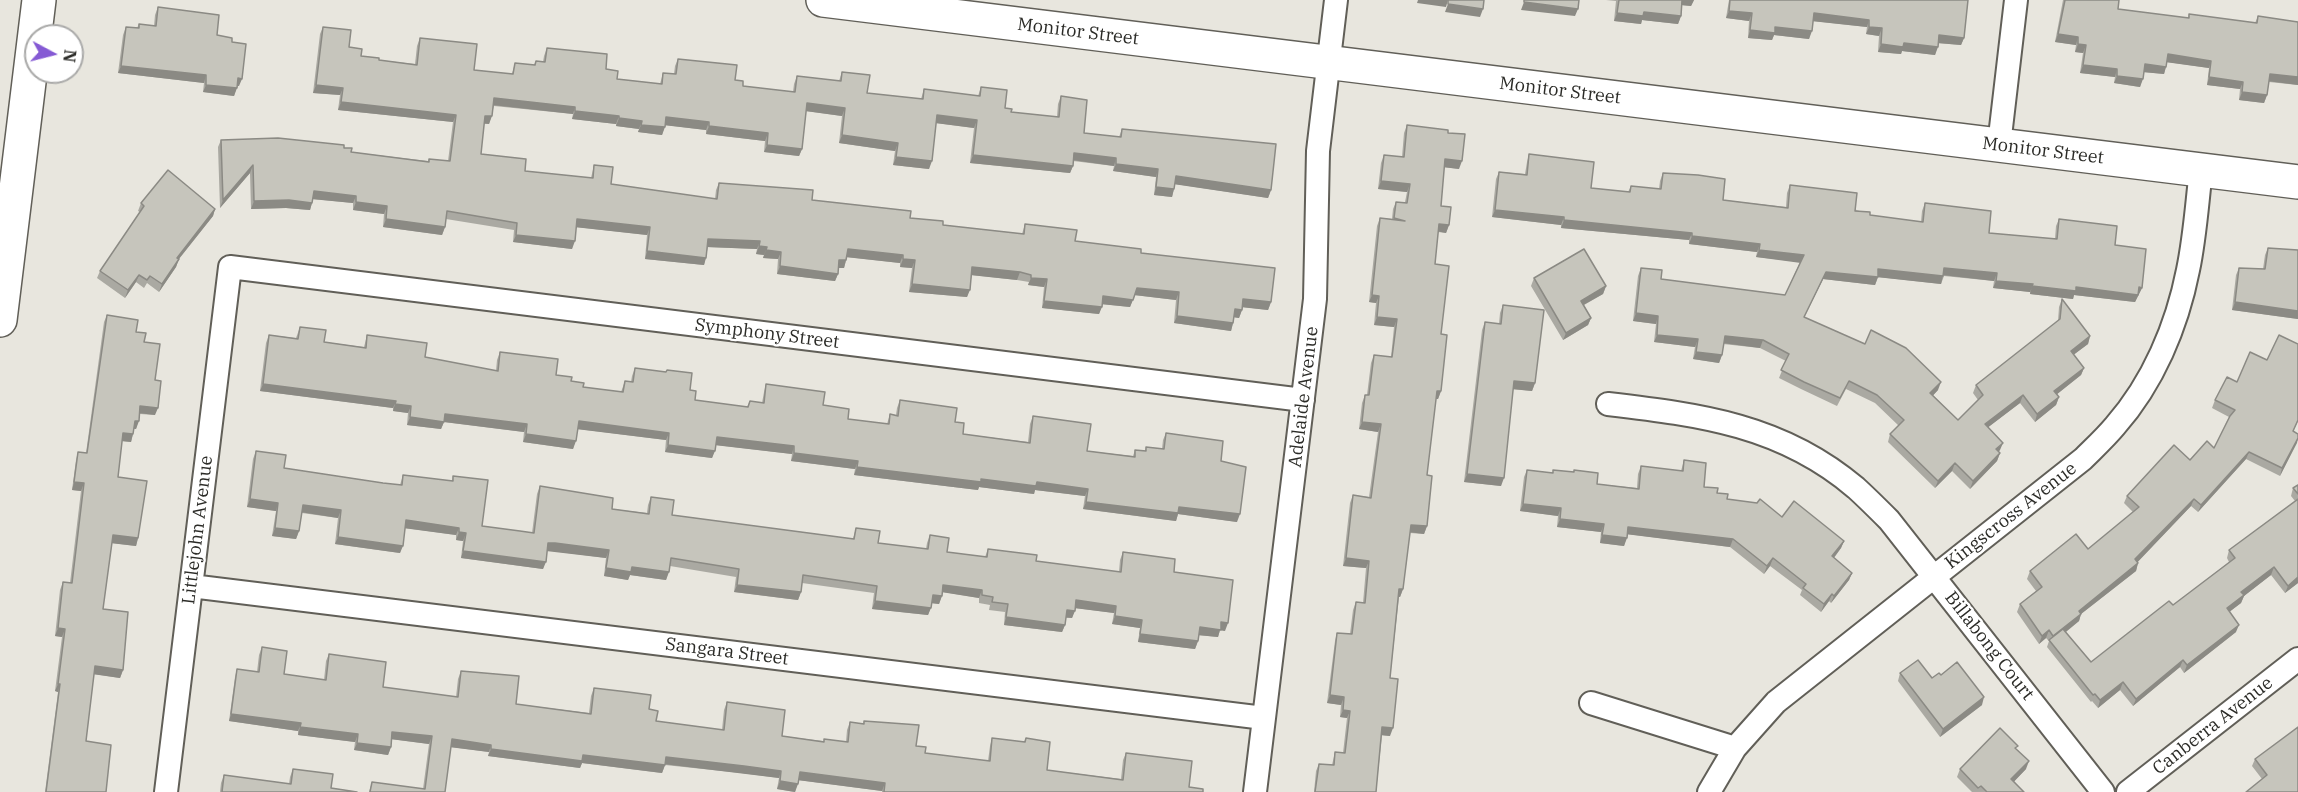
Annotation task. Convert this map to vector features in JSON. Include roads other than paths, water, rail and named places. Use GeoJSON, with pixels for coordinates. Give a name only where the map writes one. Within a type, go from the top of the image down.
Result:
{"type":"FeatureCollection","features":[{"type":"Feature","properties":{"kind":"street"},"geometry":{"type":"LineString","coordinates":[[0,320],[39,0]]}},
{"type":"Feature","properties":{"kind":"street","name":"Monitor Street"},"geometry":{"type":"LineString","coordinates":[[823,0],[2298,182]]}},
{"type":"Feature","properties":{"kind":"street","name":"Adelaide Avenue"},"geometry":{"type":"LineString","coordinates":[[1255,792],[1315,299],[1318,151],[1336,0]]}},
{"type":"Feature","properties":{"kind":"street"},"geometry":{"type":"LineString","coordinates":[[1999,145],[2016,0]]}},
{"type":"Feature","properties":{"kind":"street","name":"Kingscross Avenue"},"geometry":{"type":"LineString","coordinates":[[1708,792],[1735,748],[1776,702],[2083,459],[2116,426],[2143,388],[2160,358],[2177,315],[2188,270],[2201,170]]}},
{"type":"Feature","properties":{"kind":"street","name":"Symphony Street"},"geometry":{"type":"LineString","coordinates":[[230,267],[1303,400]]}},
{"type":"Feature","properties":{"kind":"street","name":"Littlejohn Avenue"},"geometry":{"type":"LineString","coordinates":[[166,792],[230,267]]}},
{"type":"Feature","properties":{"kind":"street","name":"Billabong Court"},"geometry":{"type":"LineString","coordinates":[[1608,404],[1688,413],[1733,423],[1777,439],[1817,461],[1855,488],[1888,520],[2103,792]]}},
{"type":"Feature","properties":{"kind":"street","name":"Sangara Street"},"geometry":{"type":"LineString","coordinates":[[191,586],[1264,718]]}},
{"type":"Feature","properties":{"kind":"street","name":"Canberra Avenue"},"geometry":{"type":"LineString","coordinates":[[2128,792],[2298,659]]}},
{"type":"Feature","properties":{"kind":"street"},"geometry":{"type":"LineString","coordinates":[[1591,703],[1735,748]]}}]}
